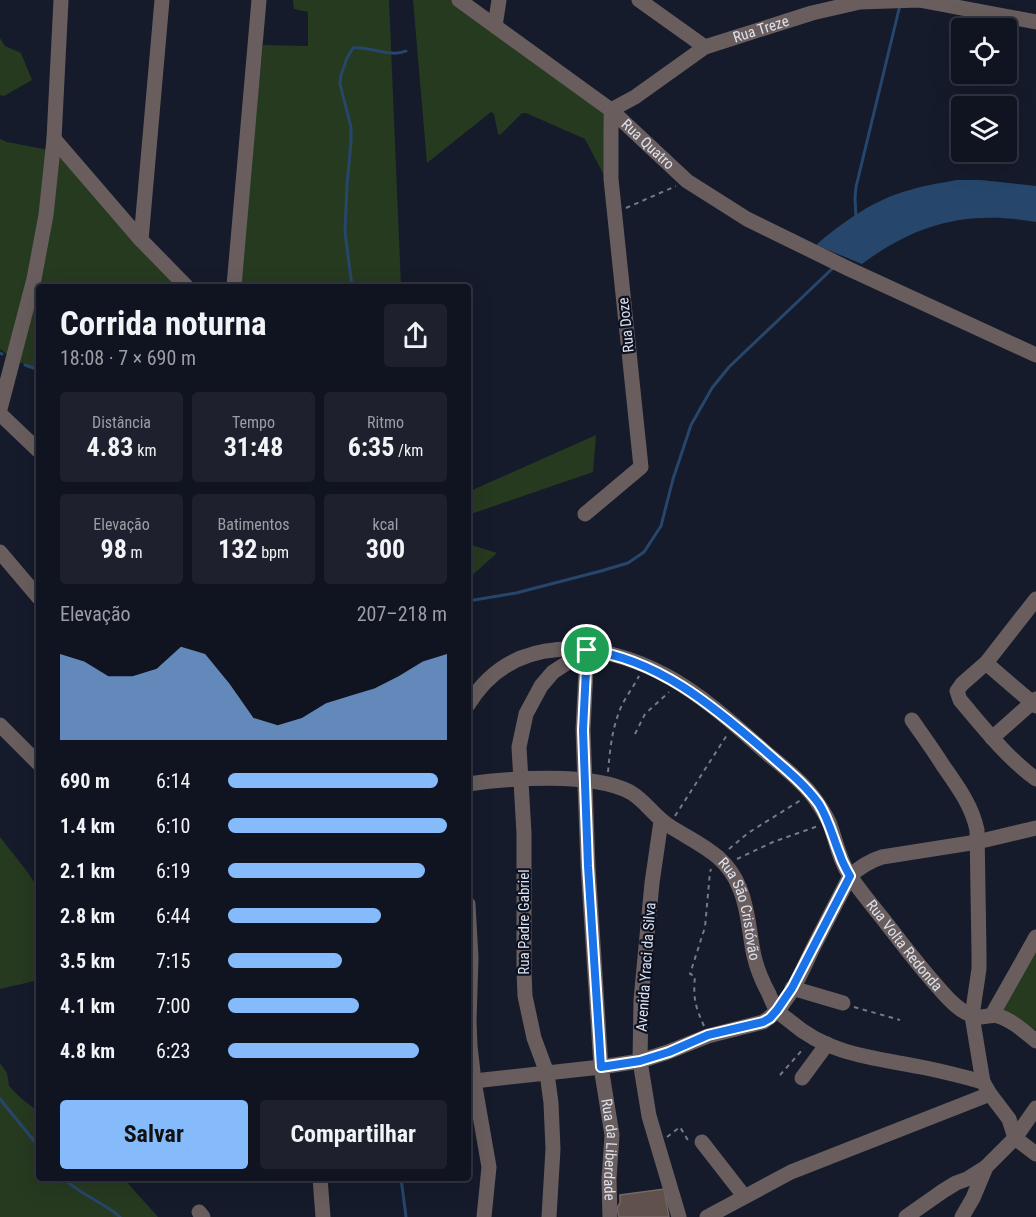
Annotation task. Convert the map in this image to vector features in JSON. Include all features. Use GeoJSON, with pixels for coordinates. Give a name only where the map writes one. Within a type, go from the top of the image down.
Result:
{"type":"FeatureCollection","features":[{"type":"Feature","properties":{"kind":"street"},"geometry":{"type":"LineString","coordinates":[[0,409],[34,279],[45,214],[54,139],[61,0]]}},
{"type":"Feature","properties":{"kind":"street"},"geometry":{"type":"LineString","coordinates":[[141,240],[162,0]]}},
{"type":"Feature","properties":{"kind":"street"},"geometry":{"type":"LineString","coordinates":[[234,284],[259,0]]}},
{"type":"Feature","properties":{"kind":"street","name":"Rua Quatro"},"geometry":{"type":"LineString","coordinates":[[459,0],[611,110],[687,181],[747,219],[815,253],[1036,355]]}},
{"type":"Feature","properties":{"kind":"street"},"geometry":{"type":"LineString","coordinates":[[495,26],[499,0]]}},
{"type":"Feature","properties":{"kind":"street"},"geometry":{"type":"LineString","coordinates":[[639,0],[705,47]]}},
{"type":"Feature","properties":{"kind":"street","name":"Rua Treze"},"geometry":{"type":"LineString","coordinates":[[611,110],[705,47],[812,13],[860,2],[919,0],[1036,22]]}},
{"type":"Feature","properties":{"kind":"street","name":"Rua Doze"},"geometry":{"type":"LineString","coordinates":[[585,514],[641,467],[611,179],[611,110]]}},
{"type":"Feature","properties":{"kind":"street"},"geometry":{"type":"LineString","coordinates":[[54,139],[141,240],[184,284]]}},
{"type":"Feature","properties":{"kind":"street"},"geometry":{"type":"LineString","coordinates":[[0,414],[36,448]]}},
{"type":"Feature","properties":{"kind":"street"},"geometry":{"type":"LineString","coordinates":[[0,552],[36,594]]}},
{"type":"Feature","properties":{"kind":"street"},"geometry":{"type":"LineString","coordinates":[[1036,599],[986,663],[958,688],[957,694],[992,738],[1036,779]]}},
{"type":"Feature","properties":{"kind":"street","name":"Rua Volta Redonda"},"geometry":{"type":"LineString","coordinates":[[471,701],[481,687],[508,664],[533,653],[552,650],[570,649],[607,653],[667,676],[734,723],[797,778],[821,807],[850,876],[937,986],[961,1009],[972,1016]]}},
{"type":"Feature","properties":{"kind":"street","name":"Rua Padre Gabriel"},"geometry":{"type":"LineString","coordinates":[[549,1217],[552,1149],[551,1103],[547,1073],[534,1038],[525,996],[524,833],[519,747],[526,714],[541,686],[553,672],[587,650]]}},
{"type":"Feature","properties":{"kind":"street","name":"Rua da Liberdade"},"geometry":{"type":"LineString","coordinates":[[587,650],[583,730],[585,781],[601,1067],[612,1135],[610,1217]]}},
{"type":"Feature","properties":{"kind":"street"},"geometry":{"type":"LineString","coordinates":[[986,663],[1035,702],[992,738]]}},
{"type":"Feature","properties":{"kind":"street"},"geometry":{"type":"LineString","coordinates":[[912,720],[972,810],[977,830],[979,960],[972,1016],[987,1088],[1009,1119],[1016,1138],[1036,1154]]}},
{"type":"Feature","properties":{"kind":"street"},"geometry":{"type":"LineString","coordinates":[[0,725],[36,761]]}},
{"type":"Feature","properties":{"kind":"street","name":"Rua São Cristóvão"},"geometry":{"type":"LineString","coordinates":[[471,783],[543,778],[585,781],[630,792],[665,824],[705,847],[723,861],[735,878],[748,914],[761,978],[777,1010],[812,1038],[838,1049],[866,1058],[926,1068],[987,1088]]}},
{"type":"Feature","properties":{"kind":"street","name":"Avenida Yraci da Silva"},"geometry":{"type":"LineString","coordinates":[[665,824],[652,883],[641,1000],[640,1061],[649,1116],[679,1217]]}},
{"type":"Feature","properties":{"kind":"street"},"geometry":{"type":"LineString","coordinates":[[474,1081],[640,1061],[669,1052],[708,1035],[763,1022],[777,1010],[792,988],[850,876],[859,867],[882,857],[977,842],[1036,828]]}},
{"type":"Feature","properties":{"kind":"street"},"geometry":{"type":"LineString","coordinates":[[992,1015],[1036,938]]}},
{"type":"Feature","properties":{"kind":"street"},"geometry":{"type":"LineString","coordinates":[[792,988],[843,1003]]}},
{"type":"Feature","properties":{"kind":"street"},"geometry":{"type":"LineString","coordinates":[[972,1016],[998,1016],[1036,1041]]}},
{"type":"Feature","properties":{"kind":"street"},"geometry":{"type":"LineString","coordinates":[[802,1078],[827,1044]]}},
{"type":"Feature","properties":{"kind":"street"},"geometry":{"type":"LineString","coordinates":[[471,1045],[474,1081],[489,1167],[484,1217]]}},
{"type":"Feature","properties":{"kind":"street"},"geometry":{"type":"LineString","coordinates":[[707,1217],[791,1172],[987,1088]]}},
{"type":"Feature","properties":{"kind":"street"},"geometry":{"type":"LineString","coordinates":[[906,1217],[943,1191],[987,1167],[1016,1138],[1036,1108]]}},
{"type":"Feature","properties":{"kind":"street"},"geometry":{"type":"LineString","coordinates":[[702,1142],[744,1196]]}},
{"type":"Feature","properties":{"kind":"street"},"geometry":{"type":"LineString","coordinates":[[962,1217],[987,1167]]}},
{"type":"Feature","properties":{"kind":"street"},"geometry":{"type":"LineString","coordinates":[[315,1181],[322,1200]]}},
{"type":"Feature","properties":{"kind":"street"},"geometry":{"type":"LineString","coordinates":[[320,1181],[323,1217]]}},
{"type":"Feature","properties":{"kind":"path"},"geometry":{"type":"LineString","coordinates":[[615,212],[687,181]]}},
{"type":"Feature","properties":{"kind":"path"},"geometry":{"type":"LineString","coordinates":[[607,785],[610,745],[622,705],[645,666]]}},
{"type":"Feature","properties":{"kind":"path"},"geometry":{"type":"LineString","coordinates":[[635,735],[645,714],[677,683]]}},
{"type":"Feature","properties":{"kind":"path"},"geometry":{"type":"LineString","coordinates":[[665,824],[734,723]]}},
{"type":"Feature","properties":{"kind":"path"},"geometry":{"type":"LineString","coordinates":[[723,861],[748,833],[811,794]]}},
{"type":"Feature","properties":{"kind":"path"},"geometry":{"type":"LineString","coordinates":[[708,1035],[695,1006],[695,976],[690,974],[705,927],[712,867],[828,822]]}},
{"type":"Feature","properties":{"kind":"path"},"geometry":{"type":"LineString","coordinates":[[843,1003],[900,1020]]}},
{"type":"Feature","properties":{"kind":"path"},"geometry":{"type":"LineString","coordinates":[[780,1075],[812,1038]]}},
{"type":"Feature","properties":{"kind":"path"},"geometry":{"type":"LineString","coordinates":[[658,1144],[680,1127],[690,1145],[702,1142]]}},
{"type":"Feature","properties":{"kind":"green space"},"geometry":{"type":"Polygon","coordinates":[[[293,0],[389,0],[401,284],[239,284],[263,45],[308,46],[308,12],[294,9],[293,0]]]}},
{"type":"Feature","properties":{"kind":"green space"},"geometry":{"type":"Polygon","coordinates":[[[413,0],[453,0],[603,112],[606,179],[585,139],[526,113],[522,113],[500,135],[494,114],[491,112],[427,163],[413,0]]]}},
{"type":"Feature","properties":{"kind":"green space"},"geometry":{"type":"Polygon","coordinates":[[[0,38],[5,46],[21,53],[32,80],[4,96],[0,95],[0,38]]]}},
{"type":"Feature","properties":{"kind":"green space"},"geometry":{"type":"Polygon","coordinates":[[[0,139],[59,152],[177,284],[36,284],[36,370],[11,358],[0,349],[0,139]]]}},
{"type":"Feature","properties":{"kind":"green space"},"geometry":{"type":"Polygon","coordinates":[[[596,435],[593,472],[471,514],[471,491],[596,435]]]}},
{"type":"Feature","properties":{"kind":"green space"},"geometry":{"type":"Polygon","coordinates":[[[471,545],[497,553],[471,576],[471,545]]]}},
{"type":"Feature","properties":{"kind":"green space"},"geometry":{"type":"Polygon","coordinates":[[[0,837],[36,886],[36,980],[0,989],[0,837]]]}},
{"type":"Feature","properties":{"kind":"green space"},"geometry":{"type":"Polygon","coordinates":[[[1036,941],[1036,1030],[998,1007],[1036,941]]]}},
{"type":"Feature","properties":{"kind":"green space"},"geometry":{"type":"Polygon","coordinates":[[[0,1063],[7,1073],[9,1086],[36,1110],[36,1181],[126,1181],[158,1217],[0,1217],[0,1063]]]}},
{"type":"Feature","properties":{"kind":"water"},"geometry":{"type":"Polygon","coordinates":[[[957,180],[981,180],[1036,186],[1036,222],[988,218],[944,223],[903,238],[862,264],[816,245],[849,219],[884,199],[916,188],[957,180]]]}},
{"type":"Feature","properties":{"kind":"building"},"geometry":{"type":"Polygon","coordinates":[[[664,1189],[669,1217],[619,1217],[617,1208],[620,1195],[664,1189]]]}},
{"type":"Feature","properties":{"kind":"waterway"},"geometry":{"type":"LineString","coordinates":[[856,218],[856,187],[900,5]]}},
{"type":"Feature","properties":{"kind":"waterway"},"geometry":{"type":"LineString","coordinates":[[352,284],[345,232],[351,127],[340,84],[341,75],[353,48],[387,53],[406,51]]}},
{"type":"Feature","properties":{"kind":"waterway"},"geometry":{"type":"LineString","coordinates":[[471,600],[516,593],[601,571],[628,563],[644,552],[661,526],[673,479],[691,425],[712,388],[729,367],[834,267]]}},
{"type":"Feature","properties":{"kind":"waterway"},"geometry":{"type":"LineString","coordinates":[[25,365],[36,369]]}},
{"type":"Feature","properties":{"kind":"waterway"},"geometry":{"type":"LineString","coordinates":[[0,1099],[36,1143]]}},
{"type":"Feature","properties":{"kind":"waterway"},"geometry":{"type":"LineString","coordinates":[[67,1181],[120,1217]]}},
{"type":"Feature","properties":{"kind":"waterway"},"geometry":{"type":"LineString","coordinates":[[401,1181],[406,1217]]}},
{"type":"Feature","properties":{"kind":"route"},"geometry":{"type":"LineString","coordinates":[[587,650],[622,657],[667,676],[734,723],[797,778],[821,807],[850,876],[792,988],[770,1018],[757,1024],[708,1035],[669,1052],[640,1061],[601,1067],[588,866],[583,730],[587,650]]}}]}
